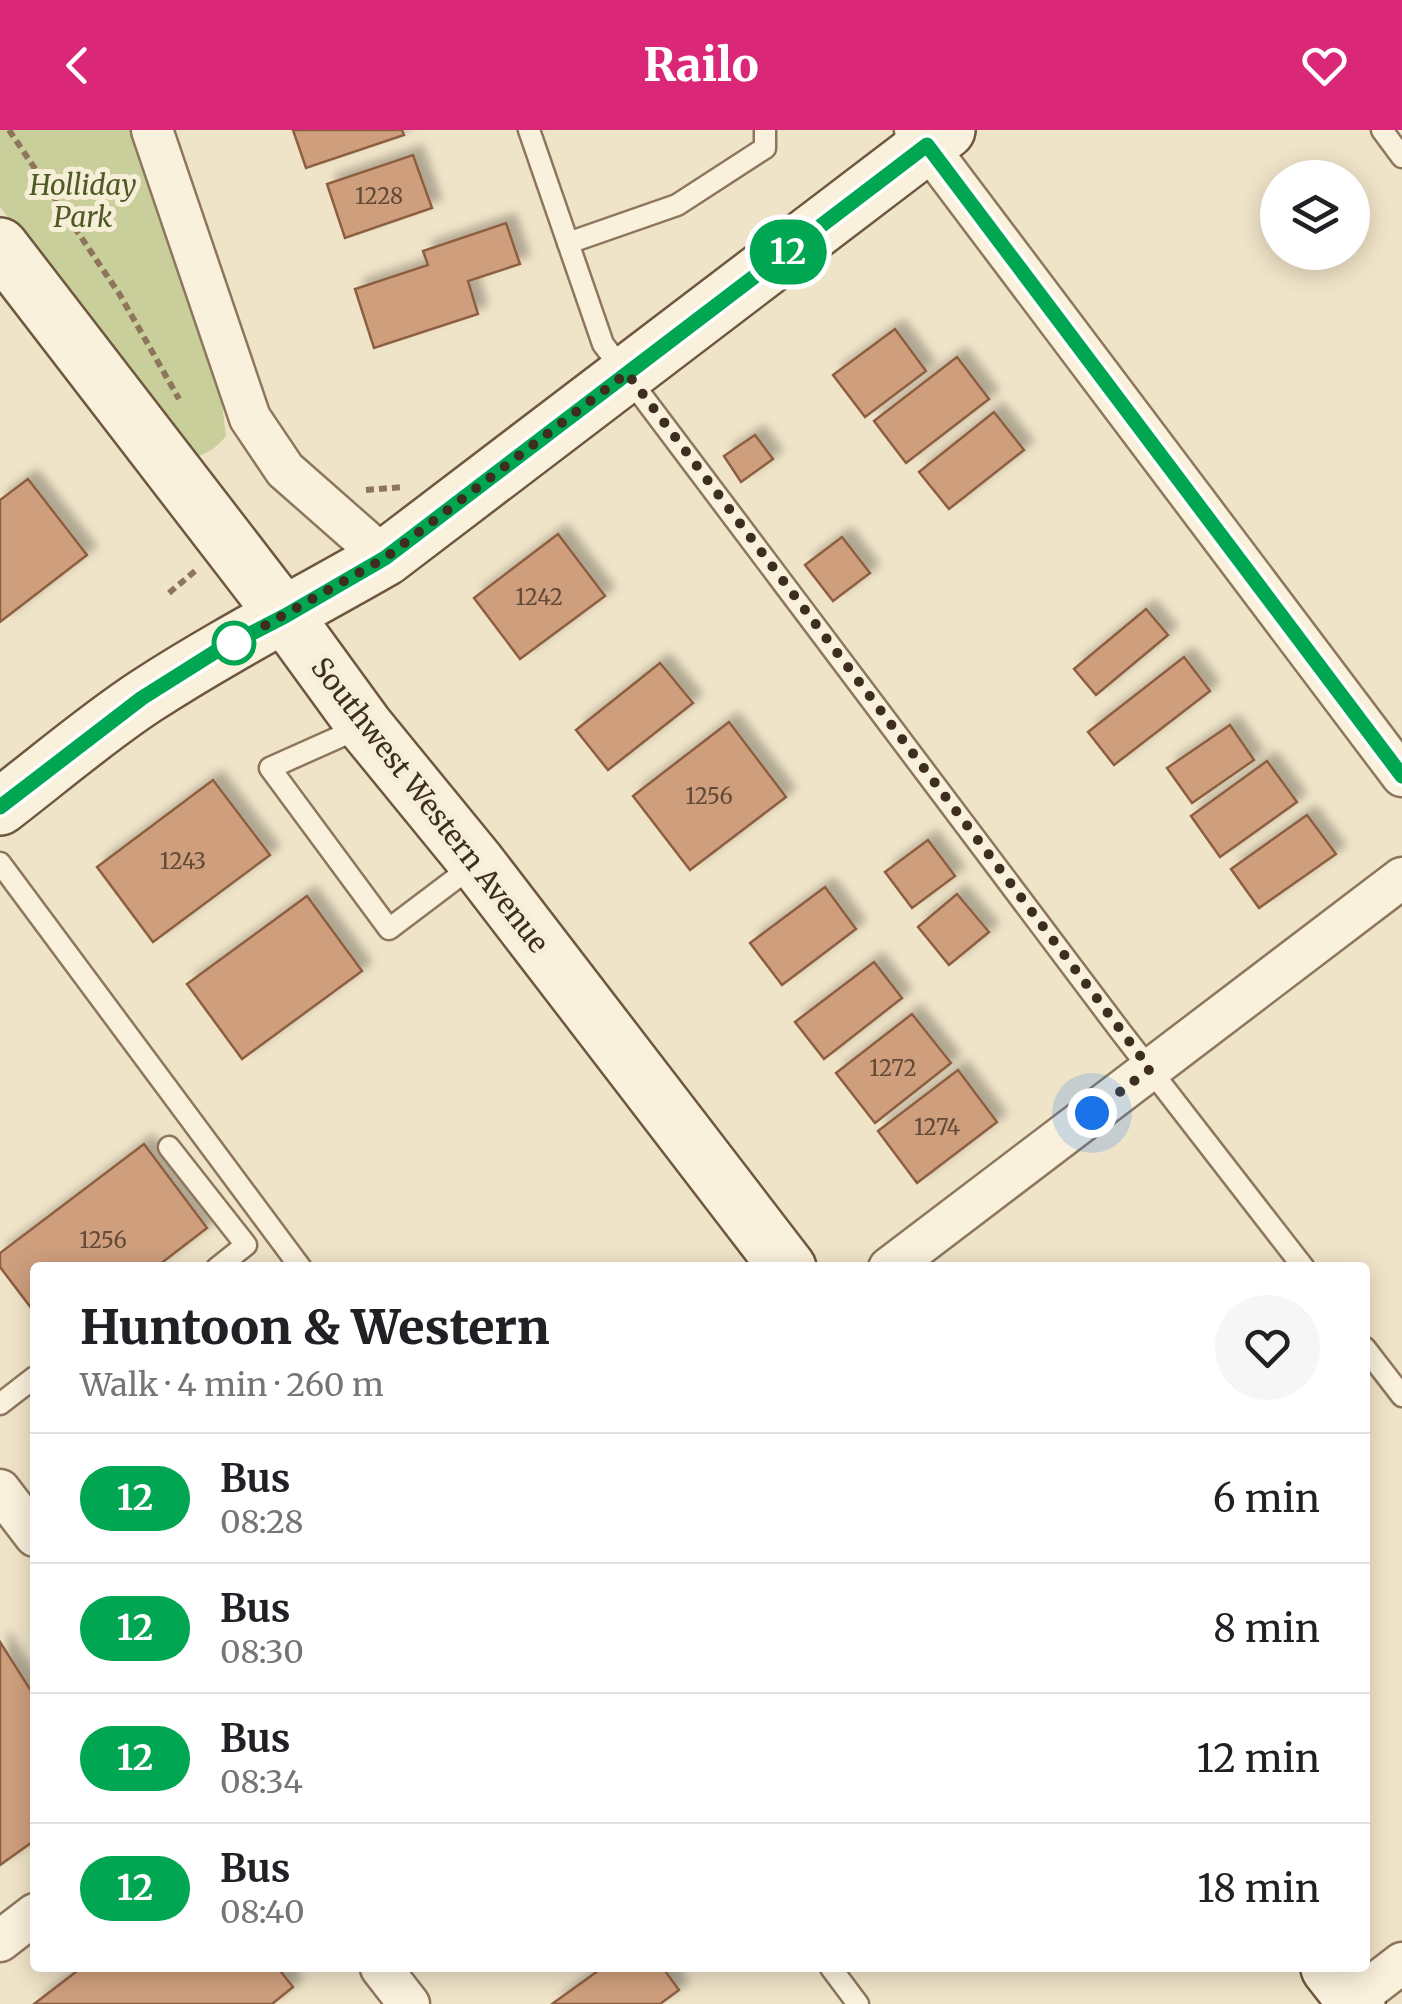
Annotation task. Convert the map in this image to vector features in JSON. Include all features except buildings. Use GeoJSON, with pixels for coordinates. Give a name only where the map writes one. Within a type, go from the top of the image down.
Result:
{"type":"FeatureCollection","features":[{"type":"Feature","properties":{"kind":"street"},"geometry":{"type":"LineString","coordinates":[[152,130],[250,418],[285,470],[385,558]]}},
{"type":"Feature","properties":{"kind":"street"},"geometry":{"type":"LineString","coordinates":[[0,807],[142,698],[215,652],[385,558],[930,135],[1402,776]]}},
{"type":"Feature","properties":{"kind":"street","name":"Southwest Western Avenue"},"geometry":{"type":"LineString","coordinates":[[0,246],[365,726],[476,863],[783,1262]]}},
{"type":"Feature","properties":{"kind":"street"},"geometry":{"type":"LineString","coordinates":[[896,1262],[1402,878]]}},
{"type":"Feature","properties":{"kind":"street"},"geometry":{"type":"LineString","coordinates":[[0,1490],[30,1529]]}},
{"type":"Feature","properties":{"kind":"street"},"geometry":{"type":"LineString","coordinates":[[0,1941],[30,1918]]}},
{"type":"Feature","properties":{"kind":"street"},"geometry":{"type":"LineString","coordinates":[[1346,1990],[1402,1963]]}},
{"type":"Feature","properties":{"kind":"street"},"geometry":{"type":"LineString","coordinates":[[384,1972],[409,2004]]}},
{"type":"Feature","properties":{"kind":"lane"},"geometry":{"type":"LineString","coordinates":[[530,130],[604,344],[1299,1262]]}},
{"type":"Feature","properties":{"kind":"lane"},"geometry":{"type":"LineString","coordinates":[[568,243],[677,206],[764,148],[765,130]]}},
{"type":"Feature","properties":{"kind":"lane"},"geometry":{"type":"LineString","coordinates":[[1382,130],[1402,157]]}},
{"type":"Feature","properties":{"kind":"lane"},"geometry":{"type":"LineString","coordinates":[[365,726],[270,768],[388,929],[476,863]]}},
{"type":"Feature","properties":{"kind":"lane"},"geometry":{"type":"LineString","coordinates":[[0,863],[297,1262]]}},
{"type":"Feature","properties":{"kind":"lane"},"geometry":{"type":"LineString","coordinates":[[169,1146],[246,1246],[225,1262]]}},
{"type":"Feature","properties":{"kind":"lane"},"geometry":{"type":"LineString","coordinates":[[1370,1354],[1402,1396]]}},
{"type":"Feature","properties":{"kind":"lane"},"geometry":{"type":"LineString","coordinates":[[0,1404],[30,1381]]}},
{"type":"Feature","properties":{"kind":"lane"},"geometry":{"type":"LineString","coordinates":[[834,1972],[858,2004]]}},
{"type":"Feature","properties":{"kind":"path"},"geometry":{"type":"LineString","coordinates":[[9,130],[120,295],[184,406]]}},
{"type":"Feature","properties":{"kind":"path"},"geometry":{"type":"LineString","coordinates":[[319,500],[336,493],[406,486]]}},
{"type":"Feature","properties":{"kind":"path"},"geometry":{"type":"LineString","coordinates":[[169,593],[230,544]]}},
{"type":"Feature","properties":{"kind":"green space","name":"Holliday Park"},"geometry":{"type":"Polygon","coordinates":[[[0,130],[132,130],[221,396],[226,436],[212,449],[195,457],[186,450],[0,207],[0,130]]]}},
{"type":"Feature","properties":{"kind":"bus line","name":"12"},"geometry":{"type":"LineString","coordinates":[[0,807],[142,698],[215,652],[385,558],[927,145],[1402,776]]}},
{"type":"Feature","properties":{"kind":"route"},"geometry":{"type":"LineString","coordinates":[[234,643],[385,558],[627,373],[1150,1069],[1092,1113]]}}]}
